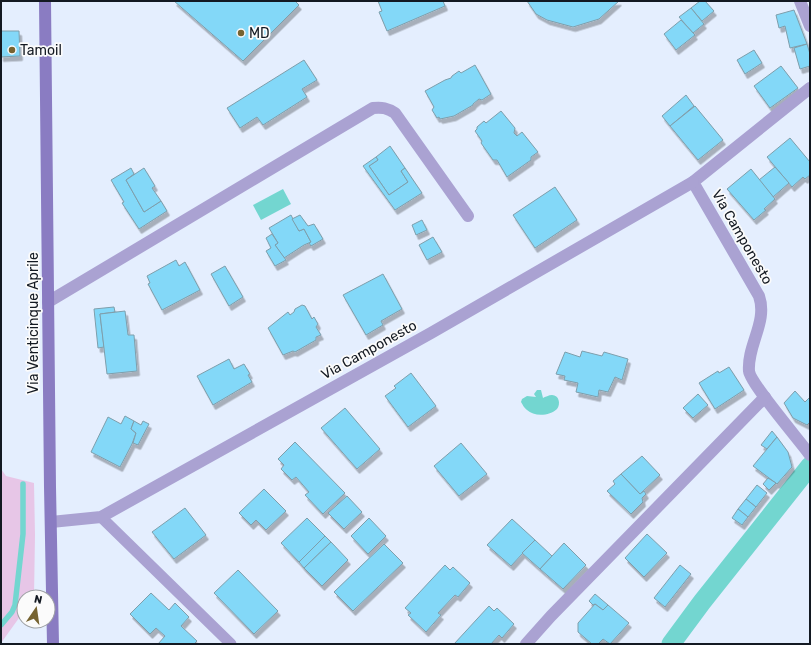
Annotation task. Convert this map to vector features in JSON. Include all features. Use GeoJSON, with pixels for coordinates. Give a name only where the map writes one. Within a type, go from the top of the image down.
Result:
{"type":"FeatureCollection","features":[{"type":"Feature","properties":{"kind":"main road","name":"Via Venticinque Aprile"},"geometry":{"type":"LineString","coordinates":[[45,1],[53,644]]}},
{"type":"Feature","properties":{"kind":"street"},"geometry":{"type":"LineString","coordinates":[[800,1],[810,26]]}},
{"type":"Feature","properties":{"kind":"street","name":"Via Camponesto"},"geometry":{"type":"LineString","coordinates":[[51,522],[101,517],[431,333],[693,182],[810,88]]}},
{"type":"Feature","properties":{"kind":"street"},"geometry":{"type":"LineString","coordinates":[[48,302],[373,108],[381,107],[395,113],[468,216]]}},
{"type":"Feature","properties":{"kind":"street","name":"Via Camponesto"},"geometry":{"type":"LineString","coordinates":[[693,182],[762,304],[761,316],[750,360],[749,372],[753,381],[807,451]]}},
{"type":"Feature","properties":{"kind":"street"},"geometry":{"type":"LineString","coordinates":[[526,644],[556,610],[765,397]]}},
{"type":"Feature","properties":{"kind":"lane"},"geometry":{"type":"LineString","coordinates":[[101,517],[231,644]]}},
{"type":"Feature","properties":{"kind":"shaded area"},"geometry":{"type":"Polygon","coordinates":[[[283,189],[291,204],[261,220],[253,205],[283,189]]]}},
{"type":"Feature","properties":{"kind":"shaded area"},"geometry":{"type":"Polygon","coordinates":[[[537,390],[541,390],[543,398],[551,395],[556,396],[559,402],[557,409],[550,413],[538,415],[526,409],[521,402],[522,399],[527,396],[536,397],[534,394],[537,390]]]}},
{"type":"Feature","properties":{"kind":"shaded area"},"geometry":{"type":"Polygon","coordinates":[[[1,469],[6,476],[34,483],[35,535],[34,589],[16,589],[16,622],[1,643],[1,469]]]}},
{"type":"Feature","properties":{"kind":"building","name":"MD"},"geometry":{"type":"Polygon","coordinates":[[[174,1],[295,1],[299,5],[243,61],[174,1]]]}},
{"type":"Feature","properties":{"kind":"building"},"geometry":{"type":"Polygon","coordinates":[[[378,1],[443,1],[445,6],[387,31],[379,12],[382,11],[378,1]]]}},
{"type":"Feature","properties":{"kind":"building"},"geometry":{"type":"Polygon","coordinates":[[[527,1],[619,1],[599,19],[573,27],[547,20],[536,14],[527,1]]]}},
{"type":"Feature","properties":{"kind":"building"},"geometry":{"type":"Polygon","coordinates":[[[700,1],[705,1],[714,11],[702,21],[691,8],[700,1]]]}},
{"type":"Feature","properties":{"kind":"building"},"geometry":{"type":"Polygon","coordinates":[[[691,8],[704,24],[693,33],[679,17],[691,8]]]}},
{"type":"Feature","properties":{"kind":"building"},"geometry":{"type":"Polygon","coordinates":[[[794,10],[807,44],[790,48],[785,26],[779,28],[776,15],[794,10]]]}},
{"type":"Feature","properties":{"kind":"building"},"geometry":{"type":"Polygon","coordinates":[[[681,20],[695,35],[676,50],[664,34],[681,20]]]}},
{"type":"Feature","properties":{"kind":"building"},"geometry":{"type":"Polygon","coordinates":[[[1,31],[19,31],[20,56],[1,57],[1,31]]]}},
{"type":"Feature","properties":{"kind":"building"},"geometry":{"type":"Polygon","coordinates":[[[807,44],[810,54],[810,66],[800,69],[794,48],[807,44]]]}},
{"type":"Feature","properties":{"kind":"building"},"geometry":{"type":"Polygon","coordinates":[[[754,50],[762,63],[745,74],[737,60],[754,50]]]}},
{"type":"Feature","properties":{"kind":"building"},"geometry":{"type":"Polygon","coordinates":[[[304,60],[317,80],[302,89],[307,97],[263,125],[257,117],[240,128],[227,108],[304,60]]]}},
{"type":"Feature","properties":{"kind":"building"},"geometry":{"type":"Polygon","coordinates":[[[475,65],[491,94],[482,100],[479,99],[473,105],[454,116],[440,119],[439,117],[437,118],[432,110],[434,107],[425,91],[451,78],[459,71],[461,73],[475,65]]]}},
{"type":"Feature","properties":{"kind":"building"},"geometry":{"type":"Polygon","coordinates":[[[781,66],[798,88],[770,108],[754,86],[781,66]]]}},
{"type":"Feature","properties":{"kind":"building"},"geometry":{"type":"Polygon","coordinates":[[[686,95],[694,106],[670,126],[662,116],[686,95]]]}},
{"type":"Feature","properties":{"kind":"building"},"geometry":{"type":"Polygon","coordinates":[[[695,106],[723,140],[698,160],[670,126],[695,106]]]}},
{"type":"Feature","properties":{"kind":"building"},"geometry":{"type":"Polygon","coordinates":[[[501,111],[515,128],[514,133],[517,136],[522,132],[538,152],[531,157],[531,160],[507,177],[497,160],[493,160],[481,143],[482,141],[475,131],[484,121],[486,123],[501,111]]]}},
{"type":"Feature","properties":{"kind":"building"},"geometry":{"type":"Polygon","coordinates":[[[790,138],[810,162],[810,175],[805,179],[803,177],[792,187],[767,157],[790,138]]]}},
{"type":"Feature","properties":{"kind":"building"},"geometry":{"type":"Polygon","coordinates":[[[390,146],[405,168],[401,171],[408,182],[389,195],[369,166],[378,160],[376,157],[390,146]]]}},
{"type":"Feature","properties":{"kind":"building"},"geometry":{"type":"Polygon","coordinates":[[[376,157],[378,160],[369,166],[389,195],[408,182],[401,171],[405,168],[422,193],[395,210],[363,166],[376,157]]]}},
{"type":"Feature","properties":{"kind":"building"},"geometry":{"type":"Polygon","coordinates":[[[775,167],[789,183],[773,197],[759,180],[775,167]]]}},
{"type":"Feature","properties":{"kind":"building"},"geometry":{"type":"Polygon","coordinates":[[[131,168],[134,174],[126,180],[144,212],[161,201],[167,211],[139,229],[122,203],[124,202],[111,180],[131,168]]]}},
{"type":"Feature","properties":{"kind":"building"},"geometry":{"type":"Polygon","coordinates":[[[144,168],[155,186],[152,188],[161,201],[144,212],[126,180],[144,168]]]}},
{"type":"Feature","properties":{"kind":"building"},"geometry":{"type":"Polygon","coordinates":[[[751,169],[775,199],[764,209],[766,210],[754,220],[727,189],[751,169]]]}},
{"type":"Feature","properties":{"kind":"building"},"geometry":{"type":"Polygon","coordinates":[[[555,187],[577,220],[535,248],[513,215],[555,187]]]}},
{"type":"Feature","properties":{"kind":"building"},"geometry":{"type":"Polygon","coordinates":[[[291,215],[299,231],[304,229],[311,242],[284,258],[275,245],[278,243],[269,228],[291,215]]]}},
{"type":"Feature","properties":{"kind":"building"},"geometry":{"type":"Polygon","coordinates":[[[300,215],[308,226],[314,224],[323,239],[311,246],[309,243],[311,242],[304,229],[299,231],[292,219],[300,215]]]}},
{"type":"Feature","properties":{"kind":"building"},"geometry":{"type":"Polygon","coordinates":[[[422,220],[427,230],[416,235],[412,225],[422,220]]]}},
{"type":"Feature","properties":{"kind":"building"},"geometry":{"type":"Polygon","coordinates":[[[272,234],[278,243],[275,245],[286,260],[275,266],[266,251],[271,248],[266,238],[272,234]]]}},
{"type":"Feature","properties":{"kind":"building"},"geometry":{"type":"Polygon","coordinates":[[[433,237],[442,252],[427,260],[419,245],[433,237]]]}},
{"type":"Feature","properties":{"kind":"building"},"geometry":{"type":"Polygon","coordinates":[[[176,260],[179,266],[185,262],[200,290],[162,310],[148,284],[150,283],[147,276],[176,260]]]}},
{"type":"Feature","properties":{"kind":"building"},"geometry":{"type":"Polygon","coordinates":[[[225,266],[243,297],[229,306],[211,274],[225,266]]]}},
{"type":"Feature","properties":{"kind":"building"},"geometry":{"type":"Polygon","coordinates":[[[383,274],[402,309],[381,321],[383,325],[366,335],[343,295],[383,274]]]}},
{"type":"Feature","properties":{"kind":"building"},"geometry":{"type":"Polygon","coordinates":[[[302,305],[305,306],[312,319],[314,317],[318,324],[316,327],[321,335],[316,337],[316,340],[295,352],[293,351],[283,355],[268,328],[288,312],[290,315],[295,309],[302,305]]]}},
{"type":"Feature","properties":{"kind":"building"},"geometry":{"type":"Polygon","coordinates":[[[114,307],[115,312],[100,314],[104,347],[98,348],[94,309],[114,307]]]}},
{"type":"Feature","properties":{"kind":"building"},"geometry":{"type":"Polygon","coordinates":[[[125,311],[128,335],[134,335],[137,371],[107,374],[100,314],[125,311]]]}},
{"type":"Feature","properties":{"kind":"building"},"geometry":{"type":"Polygon","coordinates":[[[582,351],[602,356],[604,352],[628,359],[622,380],[615,377],[608,392],[599,390],[598,397],[576,392],[578,383],[564,380],[565,376],[556,374],[565,352],[580,357],[582,351]]]}},
{"type":"Feature","properties":{"kind":"building"},"geometry":{"type":"Polygon","coordinates":[[[229,359],[234,369],[244,364],[250,374],[248,375],[252,382],[213,405],[197,376],[229,359]]]}},
{"type":"Feature","properties":{"kind":"building"},"geometry":{"type":"Polygon","coordinates":[[[729,367],[744,390],[715,409],[699,383],[718,371],[719,373],[729,367]]]}},
{"type":"Feature","properties":{"kind":"building"},"geometry":{"type":"Polygon","coordinates":[[[411,373],[436,406],[408,427],[385,396],[396,388],[394,386],[411,373]]]}},
{"type":"Feature","properties":{"kind":"building"},"geometry":{"type":"Polygon","coordinates":[[[795,391],[805,402],[810,397],[810,422],[807,425],[793,418],[784,403],[795,391]]]}},
{"type":"Feature","properties":{"kind":"building"},"geometry":{"type":"Polygon","coordinates":[[[698,394],[708,405],[693,418],[683,408],[698,394]]]}},
{"type":"Feature","properties":{"kind":"building"},"geometry":{"type":"Polygon","coordinates":[[[345,408],[380,449],[357,469],[321,428],[345,408]]]}},
{"type":"Feature","properties":{"kind":"building"},"geometry":{"type":"Polygon","coordinates":[[[125,416],[134,421],[131,429],[136,433],[120,467],[91,452],[108,417],[121,424],[125,416]]]}},
{"type":"Feature","properties":{"kind":"building"},"geometry":{"type":"Polygon","coordinates":[[[134,421],[141,425],[143,421],[149,424],[138,445],[133,443],[136,433],[131,429],[134,421]]]}},
{"type":"Feature","properties":{"kind":"building"},"geometry":{"type":"Polygon","coordinates":[[[772,431],[777,437],[767,449],[761,445],[772,431]]]}},
{"type":"Feature","properties":{"kind":"building"},"geometry":{"type":"Polygon","coordinates":[[[777,437],[788,452],[792,467],[777,484],[753,466],[777,437]]]}},
{"type":"Feature","properties":{"kind":"building"},"geometry":{"type":"Polygon","coordinates":[[[295,442],[345,493],[323,514],[305,495],[309,492],[296,477],[292,480],[281,469],[284,465],[278,459],[295,442]]]}},
{"type":"Feature","properties":{"kind":"building"},"geometry":{"type":"Polygon","coordinates":[[[461,443],[487,474],[459,496],[434,466],[461,443]]]}},
{"type":"Feature","properties":{"kind":"building"},"geometry":{"type":"Polygon","coordinates":[[[642,456],[660,475],[640,494],[621,474],[642,456]]]}},
{"type":"Feature","properties":{"kind":"building"},"geometry":{"type":"Polygon","coordinates":[[[621,474],[640,494],[644,491],[646,494],[642,498],[643,502],[631,514],[607,491],[615,484],[613,481],[621,474]]]}},
{"type":"Feature","properties":{"kind":"building"},"geometry":{"type":"Polygon","coordinates":[[[768,478],[776,483],[769,490],[763,484],[768,478]]]}},
{"type":"Feature","properties":{"kind":"building"},"geometry":{"type":"Polygon","coordinates":[[[757,485],[767,493],[756,507],[746,499],[757,485]]]}},
{"type":"Feature","properties":{"kind":"building"},"geometry":{"type":"Polygon","coordinates":[[[264,489],[286,511],[266,530],[256,520],[251,525],[239,513],[264,489]]]}},
{"type":"Feature","properties":{"kind":"building"},"geometry":{"type":"Polygon","coordinates":[[[347,496],[362,512],[344,529],[328,513],[347,496]]]}},
{"type":"Feature","properties":{"kind":"building"},"geometry":{"type":"Polygon","coordinates":[[[746,499],[756,507],[748,517],[738,509],[746,499]]]}},
{"type":"Feature","properties":{"kind":"building"},"geometry":{"type":"Polygon","coordinates":[[[185,508],[206,535],[174,559],[152,532],[185,508]]]}},
{"type":"Feature","properties":{"kind":"building"},"geometry":{"type":"Polygon","coordinates":[[[738,509],[748,517],[742,525],[732,518],[738,509]]]}},
{"type":"Feature","properties":{"kind":"building"},"geometry":{"type":"Polygon","coordinates":[[[307,518],[325,536],[299,562],[281,543],[307,518]]]}},
{"type":"Feature","properties":{"kind":"building"},"geometry":{"type":"Polygon","coordinates":[[[369,518],[386,536],[368,554],[351,536],[369,518]]]}},
{"type":"Feature","properties":{"kind":"building"},"geometry":{"type":"Polygon","coordinates":[[[512,519],[535,540],[511,566],[487,545],[512,519]]]}},
{"type":"Feature","properties":{"kind":"building"},"geometry":{"type":"Polygon","coordinates":[[[647,534],[667,553],[644,577],[625,558],[647,534]]]}},
{"type":"Feature","properties":{"kind":"building"},"geometry":{"type":"Polygon","coordinates":[[[325,536],[331,542],[304,568],[299,562],[325,536]]]}},
{"type":"Feature","properties":{"kind":"building"},"geometry":{"type":"Polygon","coordinates":[[[535,540],[552,556],[540,569],[522,553],[535,540]]]}},
{"type":"Feature","properties":{"kind":"building"},"geometry":{"type":"Polygon","coordinates":[[[331,542],[348,560],[322,586],[304,568],[331,542]]]}},
{"type":"Feature","properties":{"kind":"building"},"geometry":{"type":"Polygon","coordinates":[[[564,543],[586,565],[563,589],[540,569],[564,543]]]}},
{"type":"Feature","properties":{"kind":"building"},"geometry":{"type":"Polygon","coordinates":[[[384,544],[403,563],[353,611],[334,592],[384,544]]]}},
{"type":"Feature","properties":{"kind":"building"},"geometry":{"type":"Polygon","coordinates":[[[445,565],[450,570],[453,567],[470,583],[458,597],[455,595],[438,613],[441,615],[426,632],[408,615],[411,613],[405,608],[445,565]]]}},
{"type":"Feature","properties":{"kind":"building"},"geometry":{"type":"Polygon","coordinates":[[[680,565],[691,574],[665,607],[654,598],[680,565]]]}},
{"type":"Feature","properties":{"kind":"building"},"geometry":{"type":"Polygon","coordinates":[[[238,570],[278,611],[254,634],[214,593],[238,570]]]}},
{"type":"Feature","properties":{"kind":"building"},"geometry":{"type":"Polygon","coordinates":[[[151,593],[169,610],[175,603],[189,617],[181,626],[197,641],[194,644],[158,644],[165,636],[156,628],[150,634],[130,614],[151,593]]]}},
{"type":"Feature","properties":{"kind":"building"},"geometry":{"type":"Polygon","coordinates":[[[595,594],[608,605],[603,610],[595,604],[593,605],[589,601],[595,594]]]}},
{"type":"Feature","properties":{"kind":"building"},"geometry":{"type":"Polygon","coordinates":[[[595,604],[603,610],[608,605],[629,623],[610,644],[603,639],[598,644],[592,644],[578,632],[578,623],[595,604]]]}},
{"type":"Feature","properties":{"kind":"building"},"geometry":{"type":"Polygon","coordinates":[[[489,606],[494,611],[497,608],[514,624],[502,638],[499,635],[491,644],[454,644],[489,606]]]}},
{"type":"Feature","properties":{"kind":"waterway"},"geometry":{"type":"LineString","coordinates":[[671,644],[702,602],[810,466]]}},
{"type":"Feature","properties":{"kind":"waterway"},"geometry":{"type":"LineString","coordinates":[[1,625],[12,612],[15,605],[23,534],[23,484]]}},
{"type":"Feature","properties":{"kind":"place","name":"MD"},"geometry":{"type":"Point","coordinates":[241,33]}},
{"type":"Feature","properties":{"kind":"place","name":"Tamoil"},"geometry":{"type":"Point","coordinates":[12,50]}}]}
